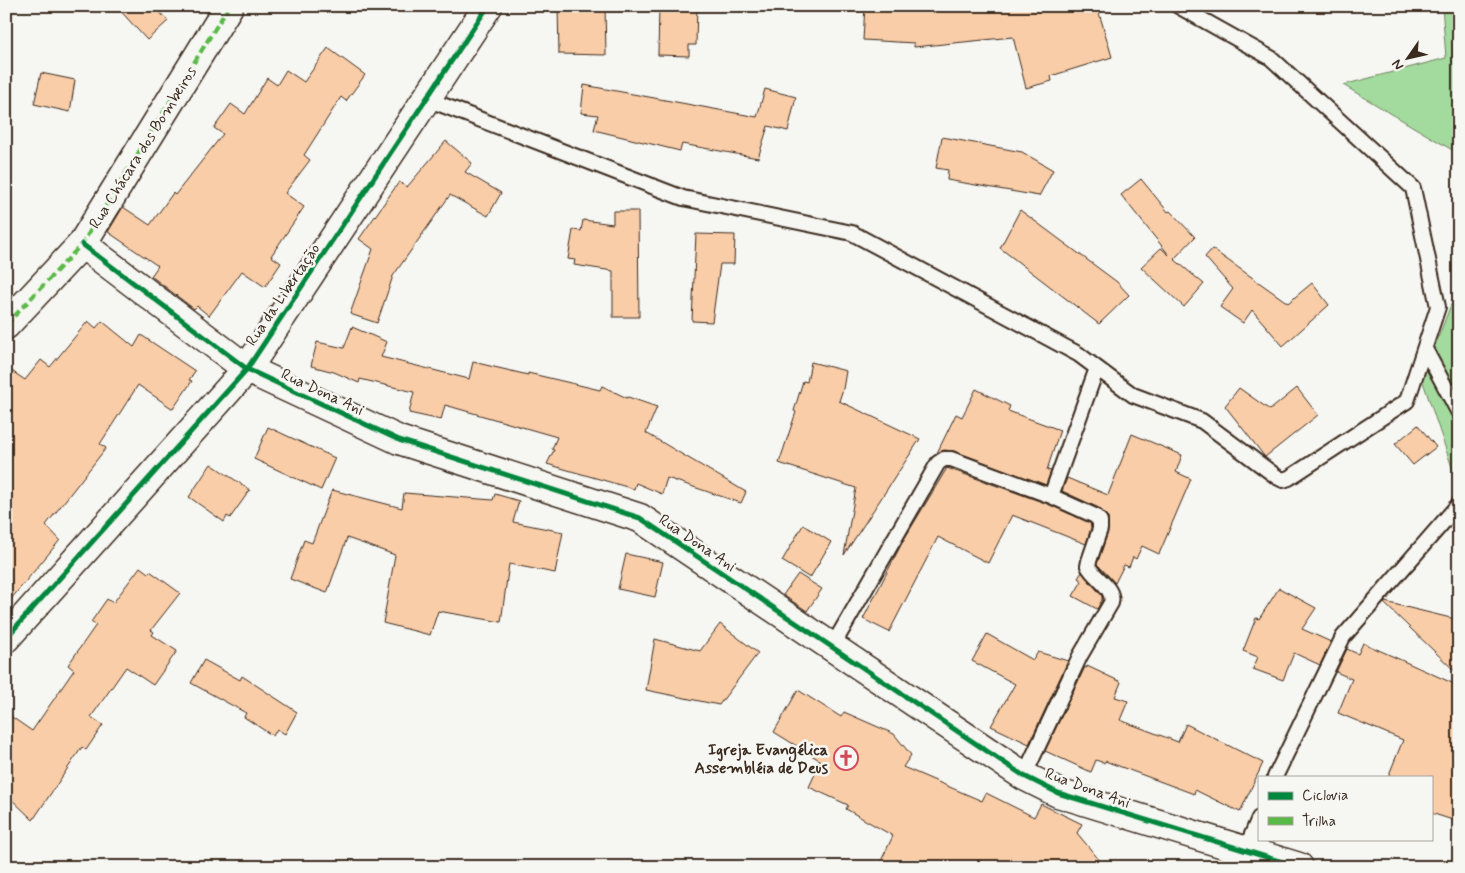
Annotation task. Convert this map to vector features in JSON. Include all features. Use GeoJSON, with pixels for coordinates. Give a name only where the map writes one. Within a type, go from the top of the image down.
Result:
{"type":"FeatureCollection","features":[{"type":"Feature","properties":{"kind":"street","name":"Rua Chácara dos Bombeiros"},"geometry":{"type":"LineString","coordinates":[[6,324],[82,244],[229,6]]}},
{"type":"Feature","properties":{"kind":"street","name":"Rua da Libertação"},"geometry":{"type":"LineString","coordinates":[[6,638],[247,369],[488,6]]}},
{"type":"Feature","properties":{"kind":"street","name":"Rua Dona Ani"},"geometry":{"type":"LineString","coordinates":[[82,244],[247,369],[399,440],[640,518],[1024,776],[1058,793],[1298,867]]}},
{"type":"Feature","properties":{"kind":"lane"},"geometry":{"type":"LineString","coordinates":[[427,99],[682,198],[852,233],[1078,354],[1133,395],[1202,422],[1283,480],[1407,402],[1438,307],[1414,188],[1271,58],[1178,6]]}},
{"type":"Feature","properties":{"kind":"lane"},"geometry":{"type":"LineString","coordinates":[[1424,349],[1459,413]]}},
{"type":"Feature","properties":{"kind":"lane"},"geometry":{"type":"LineString","coordinates":[[1051,496],[1097,368]]}},
{"type":"Feature","properties":{"kind":"lane"},"geometry":{"type":"LineString","coordinates":[[832,647],[938,463],[944,459],[951,459],[1051,496],[1095,516],[1100,522],[1100,529],[1088,566],[1113,597],[1111,604],[1080,656],[1024,776]]}},
{"type":"Feature","properties":{"kind":"lane"},"geometry":{"type":"LineString","coordinates":[[1275,776],[1344,637],[1459,504]]}},
{"type":"Feature","properties":{"kind":"lane"},"geometry":{"type":"LineString","coordinates":[[1246,851],[1258,821]]}},
{"type":"Feature","properties":{"kind":"green space"},"geometry":{"type":"Polygon","coordinates":[[[1442,6],[1459,6],[1459,154],[1343,85],[1446,58],[1442,6]]]}},
{"type":"Feature","properties":{"kind":"green space"},"geometry":{"type":"Polygon","coordinates":[[[1459,284],[1459,488],[1422,379],[1459,284]]]}},
{"type":"Feature","properties":{"kind":"building"},"geometry":{"type":"Polygon","coordinates":[[[116,6],[154,6],[168,21],[147,40],[116,6]]]}},
{"type":"Feature","properties":{"kind":"building"},"geometry":{"type":"Polygon","coordinates":[[[558,6],[605,6],[606,55],[559,54],[558,6]]]}},
{"type":"Feature","properties":{"kind":"building"},"geometry":{"type":"Polygon","coordinates":[[[659,6],[697,6],[696,45],[689,45],[689,56],[658,55],[659,6]]]}},
{"type":"Feature","properties":{"kind":"building"},"geometry":{"type":"Polygon","coordinates":[[[865,6],[1097,6],[1112,57],[1051,76],[1052,81],[1026,88],[1013,37],[914,47],[914,43],[863,40],[865,6]]]}},
{"type":"Feature","properties":{"kind":"building"},"geometry":{"type":"Polygon","coordinates":[[[328,48],[365,75],[346,101],[341,97],[304,155],[310,160],[285,193],[304,207],[271,256],[281,263],[265,287],[242,271],[209,316],[197,306],[194,309],[151,276],[158,266],[108,232],[123,207],[150,225],[173,193],[175,195],[223,134],[214,128],[231,104],[245,114],[267,78],[277,85],[286,70],[304,82],[328,48]]]}},
{"type":"Feature","properties":{"kind":"building"},"geometry":{"type":"Polygon","coordinates":[[[41,73],[75,80],[70,112],[34,104],[41,73]]]}},
{"type":"Feature","properties":{"kind":"building"},"geometry":{"type":"Polygon","coordinates":[[[584,85],[757,117],[765,89],[796,97],[788,131],[768,126],[758,158],[682,144],[680,151],[594,130],[598,115],[581,113],[584,85]]]}},
{"type":"Feature","properties":{"kind":"building"},"geometry":{"type":"Polygon","coordinates":[[[942,137],[1022,152],[1053,170],[1039,196],[947,180],[948,170],[936,168],[942,137]]]}},
{"type":"Feature","properties":{"kind":"building"},"geometry":{"type":"Polygon","coordinates":[[[446,141],[472,163],[465,172],[501,193],[488,216],[450,195],[393,276],[377,323],[350,314],[373,249],[359,239],[399,182],[407,187],[446,141]]]}},
{"type":"Feature","properties":{"kind":"building"},"geometry":{"type":"Polygon","coordinates":[[[1141,179],[1168,212],[1170,211],[1195,237],[1174,259],[1204,284],[1184,307],[1141,267],[1161,248],[1169,255],[1121,195],[1141,179]]]}},
{"type":"Feature","properties":{"kind":"building"},"geometry":{"type":"Polygon","coordinates":[[[1020,210],[1117,282],[1129,295],[1099,324],[1000,248],[1020,210]]]}},
{"type":"Feature","properties":{"kind":"building"},"geometry":{"type":"Polygon","coordinates":[[[613,211],[638,211],[639,317],[613,317],[613,271],[574,265],[575,260],[568,259],[573,230],[581,231],[583,220],[613,224],[613,211]]]}},
{"type":"Feature","properties":{"kind":"building"},"geometry":{"type":"Polygon","coordinates":[[[696,234],[735,235],[734,264],[720,264],[712,322],[692,321],[696,234]]]}},
{"type":"Feature","properties":{"kind":"building"},"geometry":{"type":"Polygon","coordinates":[[[1212,249],[1288,303],[1312,283],[1329,305],[1283,346],[1252,310],[1243,323],[1220,307],[1233,289],[1205,257],[1212,249]]]}},
{"type":"Feature","properties":{"kind":"building"},"geometry":{"type":"Polygon","coordinates":[[[88,321],[96,328],[102,321],[134,347],[141,335],[195,371],[189,380],[192,381],[173,409],[138,385],[100,444],[106,448],[46,525],[60,540],[6,605],[6,367],[25,380],[41,360],[50,367],[88,321]]]}},
{"type":"Feature","properties":{"kind":"building"},"geometry":{"type":"Polygon","coordinates":[[[352,327],[387,342],[381,357],[469,379],[473,362],[600,390],[602,386],[627,398],[657,407],[646,433],[746,492],[741,503],[667,478],[662,494],[636,483],[634,489],[547,464],[554,450],[552,449],[557,437],[445,405],[441,420],[409,413],[414,392],[360,379],[359,383],[334,372],[311,366],[317,342],[344,348],[352,327]]]}},
{"type":"Feature","properties":{"kind":"building"},"geometry":{"type":"Polygon","coordinates":[[[811,362],[846,371],[839,401],[920,439],[844,555],[856,488],[779,463],[796,412],[794,411],[803,381],[807,382],[811,362]]]}},
{"type":"Feature","properties":{"kind":"building"},"geometry":{"type":"Polygon","coordinates":[[[1239,388],[1270,410],[1297,388],[1318,415],[1265,457],[1225,406],[1239,388]]]}},
{"type":"Feature","properties":{"kind":"building"},"geometry":{"type":"Polygon","coordinates":[[[976,389],[1010,406],[1008,411],[1060,430],[1047,470],[1051,471],[1046,485],[954,451],[944,450],[937,453],[956,414],[962,417],[976,389]]]}},
{"type":"Feature","properties":{"kind":"building"},"geometry":{"type":"Polygon","coordinates":[[[1418,425],[1436,447],[1413,465],[1395,444],[1418,425]]]}},
{"type":"Feature","properties":{"kind":"building"},"geometry":{"type":"Polygon","coordinates":[[[268,427],[335,458],[321,490],[254,459],[268,427]]]}},
{"type":"Feature","properties":{"kind":"building"},"geometry":{"type":"Polygon","coordinates":[[[1132,434],[1182,455],[1176,472],[1191,479],[1159,554],[1142,546],[1136,559],[1133,557],[1129,567],[1124,565],[1115,583],[1097,564],[1108,532],[1108,517],[1099,508],[1062,491],[1067,478],[1108,495],[1132,434]]]}},
{"type":"Feature","properties":{"kind":"building"},"geometry":{"type":"Polygon","coordinates":[[[211,464],[250,490],[230,518],[227,516],[224,522],[189,497],[211,464]]]}},
{"type":"Feature","properties":{"kind":"building"},"geometry":{"type":"Polygon","coordinates":[[[947,468],[1048,504],[1090,523],[1091,528],[1086,544],[1012,515],[988,563],[938,537],[889,632],[863,619],[903,541],[947,468]]]}},
{"type":"Feature","properties":{"kind":"building"},"geometry":{"type":"Polygon","coordinates":[[[332,490],[402,508],[404,493],[493,500],[495,494],[519,501],[513,522],[563,532],[555,573],[509,564],[501,622],[438,611],[430,635],[383,623],[395,555],[347,538],[327,593],[290,579],[304,540],[312,543],[332,490]]]}},
{"type":"Feature","properties":{"kind":"building"},"geometry":{"type":"Polygon","coordinates":[[[803,525],[831,542],[810,578],[782,561],[803,525]]]}},
{"type":"Feature","properties":{"kind":"building"},"geometry":{"type":"Polygon","coordinates":[[[626,554],[663,562],[655,597],[618,589],[626,554]]]}},
{"type":"Feature","properties":{"kind":"building"},"geometry":{"type":"Polygon","coordinates":[[[140,567],[148,573],[150,571],[180,593],[151,630],[154,632],[152,635],[177,651],[153,685],[126,667],[91,717],[103,725],[86,750],[82,747],[33,820],[6,794],[6,713],[32,731],[74,670],[68,665],[96,625],[91,622],[107,599],[113,603],[140,567]]]}},
{"type":"Feature","properties":{"kind":"building"},"geometry":{"type":"Polygon","coordinates":[[[1082,572],[1102,596],[1097,609],[1073,596],[1082,581],[1078,578],[1082,572]]]}},
{"type":"Feature","properties":{"kind":"building"},"geometry":{"type":"Polygon","coordinates":[[[798,574],[822,589],[807,611],[783,595],[798,574]]]}},
{"type":"Feature","properties":{"kind":"building"},"geometry":{"type":"Polygon","coordinates":[[[1279,588],[1316,608],[1302,629],[1331,642],[1320,665],[1294,653],[1283,680],[1253,669],[1258,657],[1243,651],[1256,618],[1259,619],[1279,588]]]}},
{"type":"Feature","properties":{"kind":"building"},"geometry":{"type":"Polygon","coordinates":[[[1384,603],[1459,620],[1459,675],[1384,603]]]}},
{"type":"Feature","properties":{"kind":"building"},"geometry":{"type":"Polygon","coordinates":[[[720,624],[758,653],[719,705],[646,690],[655,639],[700,651],[720,624]]]}},
{"type":"Feature","properties":{"kind":"building"},"geometry":{"type":"Polygon","coordinates":[[[987,634],[1033,660],[1038,652],[1068,661],[1029,744],[991,726],[1015,684],[972,661],[987,634]]]}},
{"type":"Feature","properties":{"kind":"building"},"geometry":{"type":"Polygon","coordinates":[[[1363,643],[1459,686],[1459,822],[1432,813],[1432,776],[1388,776],[1403,740],[1338,713],[1352,679],[1336,672],[1347,649],[1358,654],[1363,643]]]}},
{"type":"Feature","properties":{"kind":"building"},"geometry":{"type":"Polygon","coordinates":[[[204,660],[240,680],[242,676],[297,712],[285,734],[277,729],[273,736],[244,717],[246,713],[191,683],[204,660]]]}},
{"type":"Feature","properties":{"kind":"building"},"geometry":{"type":"Polygon","coordinates":[[[1087,666],[1121,682],[1115,697],[1128,701],[1120,720],[1178,742],[1186,724],[1263,763],[1240,812],[1195,790],[1194,794],[1105,761],[1104,763],[1096,760],[1091,772],[1045,751],[1087,666]]]}},
{"type":"Feature","properties":{"kind":"building"},"geometry":{"type":"Polygon","coordinates":[[[798,690],[841,717],[844,712],[894,734],[911,755],[903,767],[982,801],[986,793],[1034,817],[1041,804],[1082,824],[1077,833],[1105,867],[878,867],[893,836],[846,809],[848,805],[809,787],[821,761],[774,732],[798,690]]]}},
{"type":"Feature","properties":{"kind":"marked path"},"geometry":{"type":"LineString","coordinates":[[6,325],[82,244],[229,6]]}},
{"type":"Feature","properties":{"kind":"cycle path"},"geometry":{"type":"LineString","coordinates":[[6,638],[247,369],[488,6]]}},
{"type":"Feature","properties":{"kind":"cycle path"},"geometry":{"type":"LineString","coordinates":[[82,244],[247,369],[399,440],[640,518],[1024,776],[1058,793],[1299,867]]}},
{"type":"Feature","properties":{"kind":"place","name":"Igreja Evangélica Assembléia de Deus"},"geometry":{"type":"Point","coordinates":[846,758]}}]}
